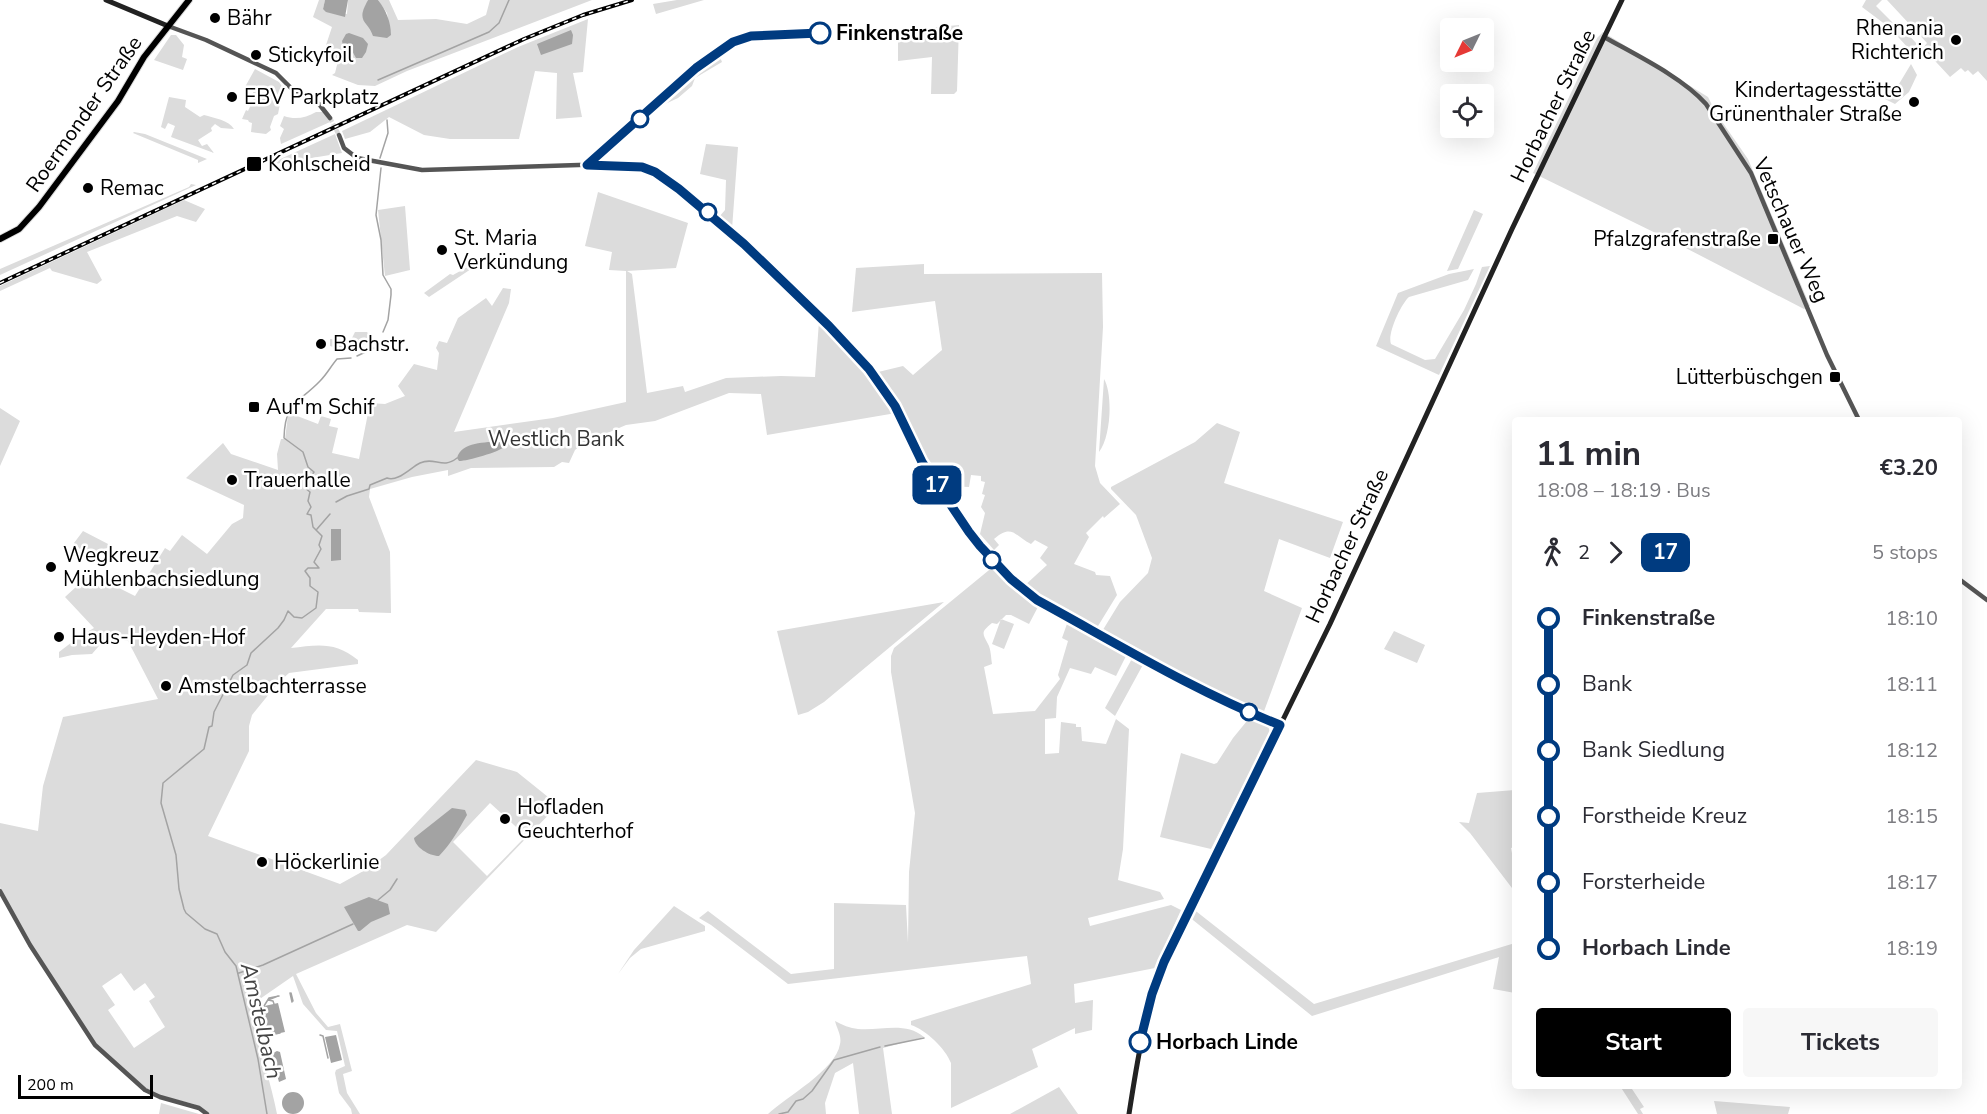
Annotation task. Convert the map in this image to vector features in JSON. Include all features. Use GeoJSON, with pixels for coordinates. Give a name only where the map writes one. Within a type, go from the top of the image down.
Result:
{"type":"FeatureCollection","features":[{"type":"Feature","properties":{"kind":"main road"},"geometry":{"type":"LineString","coordinates":[[106,0],[168,26]]}},
{"type":"Feature","properties":{"kind":"main road","name":"Roermonder Straße"},"geometry":{"type":"LineString","coordinates":[[0,239],[19,229],[39,207],[118,101],[144,57],[189,0]]}},
{"type":"Feature","properties":{"kind":"main road","name":"Horbacher Straße"},"geometry":{"type":"LineString","coordinates":[[1129,1114],[1139,1046],[1158,978],[1172,944],[1330,624],[1512,229],[1622,0]]}},
{"type":"Feature","properties":{"kind":"street"},"geometry":{"type":"LineString","coordinates":[[168,26],[206,40],[276,73],[292,89],[319,104],[330,118]]}},
{"type":"Feature","properties":{"kind":"street","name":"Vetschauer Weg"},"geometry":{"type":"LineString","coordinates":[[1604,37],[1662,71],[1700,97],[1706,104],[1751,173],[1818,334],[1858,417]]}},
{"type":"Feature","properties":{"kind":"street"},"geometry":{"type":"LineString","coordinates":[[339,135],[344,148],[357,158],[422,170],[610,164],[642,167],[655,172],[732,231],[869,369],[895,406],[922,462],[957,515],[980,546],[1020,588],[1037,600],[1208,692],[1280,725]]}},
{"type":"Feature","properties":{"kind":"street"},"geometry":{"type":"LineString","coordinates":[[1962,581],[1987,600]]}},
{"type":"Feature","properties":{"kind":"street"},"geometry":{"type":"LineString","coordinates":[[0,891],[30,945],[95,1046],[145,1090],[160,1097],[200,1108],[207,1114]]}},
{"type":"Feature","properties":{"kind":"green space"},"geometry":{"type":"Polygon","coordinates":[[[319,0],[325,0],[323,9],[347,14],[348,0],[368,0],[365,6],[391,35],[387,13],[378,0],[389,0],[398,20],[436,19],[467,24],[486,15],[490,0],[592,0],[407,71],[375,86],[358,85],[332,75],[335,73],[338,61],[333,60],[333,57],[325,56],[332,27],[313,17],[319,0]]]}},
{"type":"Feature","properties":{"kind":"green space"},"geometry":{"type":"Polygon","coordinates":[[[677,0],[704,0],[656,14],[653,4],[677,0]]]}},
{"type":"Feature","properties":{"kind":"green space"},"geometry":{"type":"Polygon","coordinates":[[[1866,0],[1882,0],[1876,6],[1894,24],[1897,22],[1916,45],[1909,49],[1890,28],[1862,7],[1866,0]]]}},
{"type":"Feature","properties":{"kind":"green space","name":"Rhenania Richterich"},"geometry":{"type":"Polygon","coordinates":[[[1887,0],[1987,0],[1987,81],[1978,71],[1973,75],[1961,68],[1950,77],[1923,48],[1927,43],[1887,0]]]}},
{"type":"Feature","properties":{"kind":"green space"},"geometry":{"type":"Polygon","coordinates":[[[588,19],[583,72],[573,73],[582,117],[556,119],[557,73],[535,71],[519,139],[450,139],[424,135],[389,117],[370,132],[345,139],[342,131],[518,47],[588,19]]]}},
{"type":"Feature","properties":{"kind":"green space"},"geometry":{"type":"Polygon","coordinates":[[[959,25],[957,91],[954,94],[931,94],[932,57],[898,61],[898,31],[959,25]]]}},
{"type":"Feature","properties":{"kind":"green space"},"geometry":{"type":"Polygon","coordinates":[[[1603,32],[1708,97],[1716,113],[1748,159],[1810,306],[1804,309],[1533,173],[1597,38],[1603,32]]]}},
{"type":"Feature","properties":{"kind":"green space"},"geometry":{"type":"Polygon","coordinates":[[[171,35],[176,35],[184,45],[182,57],[187,59],[183,70],[154,60],[171,35]]]}},
{"type":"Feature","properties":{"kind":"green space"},"geometry":{"type":"Polygon","coordinates":[[[720,57],[722,62],[695,78],[692,86],[678,98],[663,105],[695,76],[720,57]]]}},
{"type":"Feature","properties":{"kind":"green space"},"geometry":{"type":"Polygon","coordinates":[[[1911,64],[1917,75],[1909,92],[1895,104],[1883,98],[1892,85],[1899,84],[1911,64]]]}},
{"type":"Feature","properties":{"kind":"green space"},"geometry":{"type":"Polygon","coordinates":[[[255,69],[279,82],[283,88],[278,114],[274,116],[271,130],[266,134],[251,132],[252,123],[242,119],[254,98],[252,96],[254,90],[245,87],[255,69]]]}},
{"type":"Feature","properties":{"kind":"green space"},"geometry":{"type":"Polygon","coordinates":[[[169,97],[186,100],[185,107],[200,117],[204,115],[221,120],[229,123],[234,129],[221,128],[215,124],[211,128],[212,131],[198,140],[202,146],[207,144],[214,153],[171,137],[175,126],[168,123],[165,129],[161,127],[169,97]]]}},
{"type":"Feature","properties":{"kind":"green space"},"geometry":{"type":"Polygon","coordinates":[[[323,112],[330,122],[281,144],[280,138],[284,129],[280,126],[284,116],[300,118],[323,112]]]}},
{"type":"Feature","properties":{"kind":"green space"},"geometry":{"type":"Polygon","coordinates":[[[134,132],[145,134],[207,159],[198,163],[198,160],[134,132]]]}},
{"type":"Feature","properties":{"kind":"green space"},"geometry":{"type":"Polygon","coordinates":[[[335,134],[342,153],[275,164],[276,161],[335,134]]]}},
{"type":"Feature","properties":{"kind":"green space"},"geometry":{"type":"Polygon","coordinates":[[[706,144],[738,147],[732,229],[719,217],[725,210],[726,180],[700,174],[706,144]]]}},
{"type":"Feature","properties":{"kind":"green space"},"geometry":{"type":"Polygon","coordinates":[[[191,184],[196,185],[0,275],[0,269],[189,187],[191,184]]]}},
{"type":"Feature","properties":{"kind":"green space","name":"Westlich Bank"},"geometry":{"type":"Polygon","coordinates":[[[598,192],[688,223],[676,268],[627,271],[632,274],[647,393],[683,386],[685,392],[726,378],[815,377],[819,321],[861,364],[896,413],[767,435],[761,394],[729,393],[655,421],[626,425],[582,444],[575,450],[569,463],[562,462],[554,467],[471,468],[448,476],[448,470],[370,489],[369,497],[390,552],[391,613],[359,612],[358,609],[326,609],[291,648],[318,645],[334,647],[350,654],[358,660],[358,664],[289,673],[278,683],[252,715],[249,726],[249,751],[208,836],[340,884],[386,855],[476,760],[517,772],[558,805],[436,932],[407,925],[296,974],[316,1013],[328,1027],[340,1024],[352,1071],[343,1074],[347,1093],[360,1114],[352,1114],[339,1093],[335,1073],[336,1070],[345,1066],[337,1031],[326,1030],[303,1004],[293,976],[251,1005],[277,1114],[210,1114],[194,1104],[161,1096],[146,1088],[96,1044],[31,945],[0,887],[0,823],[38,831],[43,786],[63,717],[158,699],[128,641],[104,640],[92,654],[59,658],[59,652],[94,628],[65,597],[89,575],[101,589],[109,583],[135,596],[165,548],[170,551],[182,535],[207,554],[232,524],[243,518],[244,505],[186,478],[223,443],[231,454],[278,470],[277,454],[281,439],[285,439],[288,415],[295,403],[297,403],[292,414],[318,424],[321,416],[331,419],[329,426],[338,428],[332,453],[359,459],[370,403],[385,404],[405,396],[398,386],[414,364],[437,370],[439,353],[436,348],[439,341],[447,343],[458,318],[486,298],[492,306],[503,288],[511,289],[509,303],[454,432],[553,418],[626,402],[626,271],[609,270],[612,252],[585,246],[598,192]],[[490,803],[453,842],[487,876],[526,836],[490,803]],[[121,973],[102,986],[115,1005],[108,1010],[134,1048],[165,1027],[149,1001],[155,997],[145,983],[134,991],[121,973]]]}},
{"type":"Feature","properties":{"kind":"green space"},"geometry":{"type":"Polygon","coordinates":[[[184,200],[205,209],[196,222],[177,216],[87,252],[102,280],[97,284],[52,271],[50,268],[0,291],[0,286],[184,200]]]}},
{"type":"Feature","properties":{"kind":"green space"},"geometry":{"type":"Polygon","coordinates":[[[405,206],[410,270],[385,276],[378,210],[405,206]]]}},
{"type":"Feature","properties":{"kind":"green space"},"geometry":{"type":"Polygon","coordinates":[[[1474,210],[1483,214],[1458,269],[1447,271],[1474,210]]]}},
{"type":"Feature","properties":{"kind":"green space"},"geometry":{"type":"Polygon","coordinates":[[[924,264],[924,274],[1102,273],[1103,327],[1095,466],[1100,483],[1120,504],[1104,518],[1103,516],[1086,533],[1089,537],[1074,564],[1095,572],[1096,575],[1110,576],[1117,595],[1098,626],[1093,629],[1033,596],[1023,587],[1047,565],[1040,558],[1048,547],[1035,540],[1031,544],[1009,531],[994,539],[999,545],[994,550],[980,534],[985,513],[981,507],[985,495],[982,494],[985,482],[981,481],[981,476],[971,475],[969,487],[946,486],[942,489],[925,463],[897,405],[874,373],[903,366],[913,375],[942,350],[935,301],[852,312],[856,268],[924,264]]]}},
{"type":"Feature","properties":{"kind":"green space"},"geometry":{"type":"Polygon","coordinates":[[[471,265],[471,269],[429,297],[424,293],[450,274],[453,275],[471,265]]]}},
{"type":"Feature","properties":{"kind":"green space"},"geometry":{"type":"Polygon","coordinates":[[[1490,266],[1439,375],[1376,346],[1398,293],[1449,274],[1474,269],[1468,280],[1409,297],[1396,319],[1391,333],[1391,344],[1425,360],[1435,359],[1464,310],[1482,267],[1490,266]]]}},
{"type":"Feature","properties":{"kind":"green space"},"geometry":{"type":"Polygon","coordinates":[[[355,332],[367,332],[373,340],[352,348],[330,346],[330,339],[351,340],[355,332]]]}},
{"type":"Feature","properties":{"kind":"green space"},"geometry":{"type":"Polygon","coordinates":[[[1104,379],[1110,405],[1106,436],[1099,452],[1104,379]]]}},
{"type":"Feature","properties":{"kind":"green space"},"geometry":{"type":"Polygon","coordinates":[[[0,408],[20,421],[0,466],[0,408]]]}},
{"type":"Feature","properties":{"kind":"green space"},"geometry":{"type":"Polygon","coordinates":[[[1217,423],[1240,432],[1224,483],[1343,522],[1330,558],[1279,539],[1264,591],[1302,608],[1263,714],[1101,633],[1120,602],[1148,573],[1152,558],[1136,515],[1111,487],[1195,442],[1217,423]]]}},
{"type":"Feature","properties":{"kind":"green space"},"geometry":{"type":"Polygon","coordinates":[[[83,531],[110,545],[93,562],[74,543],[83,531]]]}},
{"type":"Feature","properties":{"kind":"green space"},"geometry":{"type":"Polygon","coordinates":[[[994,566],[1027,597],[1039,605],[1029,624],[1011,615],[1006,615],[997,624],[992,623],[984,631],[990,648],[992,664],[984,667],[993,714],[1035,711],[1060,679],[1058,675],[1068,641],[1062,638],[1068,621],[1128,652],[1116,676],[1095,667],[1091,674],[1070,668],[1057,697],[1056,718],[1045,719],[1045,754],[1059,753],[1061,722],[1081,727],[1082,741],[1106,744],[1116,719],[1129,729],[1123,849],[1118,880],[1160,892],[1164,899],[1088,918],[1090,926],[1171,905],[1181,910],[1155,968],[1074,984],[1075,1003],[1093,1000],[1092,1030],[1075,1034],[1075,1028],[1032,1049],[1038,1067],[951,1108],[951,1063],[940,1046],[929,1035],[911,1025],[911,1021],[1031,984],[1027,956],[788,984],[699,918],[708,911],[791,974],[834,969],[834,903],[906,905],[908,943],[909,872],[915,813],[891,672],[891,656],[894,648],[994,566]]]}},
{"type":"Feature","properties":{"kind":"green space"},"geometry":{"type":"Polygon","coordinates":[[[944,602],[824,702],[798,715],[777,631],[944,602]]]}},
{"type":"Feature","properties":{"kind":"green space"},"geometry":{"type":"Polygon","coordinates":[[[1001,619],[1014,624],[1004,649],[992,644],[1001,619]]]}},
{"type":"Feature","properties":{"kind":"green space"},"geometry":{"type":"Polygon","coordinates":[[[1394,631],[1425,645],[1417,663],[1384,649],[1394,631]]]}},
{"type":"Feature","properties":{"kind":"green space"},"geometry":{"type":"Polygon","coordinates":[[[1134,655],[1145,661],[1115,716],[1105,708],[1134,655]]]}},
{"type":"Feature","properties":{"kind":"green space"},"geometry":{"type":"Polygon","coordinates":[[[1251,716],[1267,723],[1270,732],[1211,849],[1160,837],[1181,753],[1217,763],[1251,716]]]}},
{"type":"Feature","properties":{"kind":"green space"},"geometry":{"type":"Polygon","coordinates":[[[1512,790],[1512,888],[1459,822],[1469,823],[1477,793],[1512,790]]]}},
{"type":"Feature","properties":{"kind":"green space"},"geometry":{"type":"Polygon","coordinates":[[[674,906],[705,926],[705,931],[641,949],[630,958],[618,974],[634,950],[674,906]]]}},
{"type":"Feature","properties":{"kind":"green space"},"geometry":{"type":"Polygon","coordinates":[[[1192,908],[1314,1004],[1512,944],[1512,992],[1493,989],[1499,957],[1312,1016],[1188,916],[1192,908]]]}},
{"type":"Feature","properties":{"kind":"green space"},"geometry":{"type":"Polygon","coordinates":[[[835,1021],[858,1029],[909,1029],[924,1037],[883,1048],[892,1114],[859,1114],[853,1063],[835,1073],[825,1103],[826,1114],[768,1114],[830,1064],[840,1044],[840,1035],[835,1021]]]}},
{"type":"Feature","properties":{"kind":"green space"},"geometry":{"type":"Polygon","coordinates":[[[1059,1087],[1078,1114],[1010,1114],[1059,1087]]]}},
{"type":"Feature","properties":{"kind":"green space"},"geometry":{"type":"Polygon","coordinates":[[[1622,1089],[1632,1089],[1644,1107],[1640,1109],[1643,1114],[1638,1114],[1622,1089]]]}},
{"type":"Feature","properties":{"kind":"green space"},"geometry":{"type":"Polygon","coordinates":[[[1714,1101],[1790,1107],[1788,1114],[1717,1114],[1714,1101]]]}},
{"type":"Feature","properties":{"kind":"green space"},"geometry":{"type":"Polygon","coordinates":[[[161,1103],[199,1114],[159,1114],[161,1103]]]}},
{"type":"Feature","properties":{"kind":"shaded area"},"geometry":{"type":"Polygon","coordinates":[[[325,0],[348,0],[345,17],[326,12],[323,9],[325,0]]]}},
{"type":"Feature","properties":{"kind":"shaded area"},"geometry":{"type":"Polygon","coordinates":[[[368,0],[378,0],[386,12],[391,30],[391,35],[387,38],[373,36],[364,21],[364,7],[368,0]]]}},
{"type":"Feature","properties":{"kind":"shaded area"},"geometry":{"type":"Polygon","coordinates":[[[571,30],[572,44],[541,55],[537,44],[571,30]]]}},
{"type":"Feature","properties":{"kind":"shaded area"},"geometry":{"type":"Polygon","coordinates":[[[349,33],[363,38],[368,44],[362,58],[356,58],[351,49],[343,46],[342,41],[349,33]]]}},
{"type":"Feature","properties":{"kind":"shaded area"},"geometry":{"type":"Polygon","coordinates":[[[501,441],[506,446],[497,451],[463,461],[457,458],[464,448],[469,446],[501,441]]]}},
{"type":"Feature","properties":{"kind":"shaded area"},"geometry":{"type":"Polygon","coordinates":[[[331,529],[341,529],[341,560],[331,561],[331,529]]]}},
{"type":"Feature","properties":{"kind":"shaded area"},"geometry":{"type":"Polygon","coordinates":[[[452,808],[465,810],[467,815],[451,841],[439,856],[423,850],[414,838],[452,808]]]}},
{"type":"Feature","properties":{"kind":"shaded area"},"geometry":{"type":"Polygon","coordinates":[[[369,897],[388,904],[390,914],[371,922],[358,931],[344,907],[369,897]]]}},
{"type":"Feature","properties":{"kind":"shaded area"},"geometry":{"type":"Polygon","coordinates":[[[278,1003],[285,1032],[266,1036],[260,1007],[278,1003]]]}},
{"type":"Feature","properties":{"kind":"shaded area"},"geometry":{"type":"Polygon","coordinates":[[[336,1035],[342,1060],[331,1063],[325,1037],[336,1035]]]}},
{"type":"Feature","properties":{"kind":"shaded area"},"geometry":{"type":"Polygon","coordinates":[[[280,1052],[286,1079],[279,1082],[271,1054],[280,1052]]]}},
{"type":"Feature","properties":{"kind":"shaded area"},"geometry":{"type":"Polygon","coordinates":[[[293,1092],[301,1095],[304,1103],[301,1111],[293,1114],[285,1111],[282,1103],[285,1095],[293,1092]]]}},
{"type":"Feature","properties":{"kind":"waterway","name":"Amstelbach"},"geometry":{"type":"LineString","coordinates":[[378,80],[489,32],[499,23],[509,0]]}},
{"type":"Feature","properties":{"kind":"waterway","name":"Amstelbach"},"geometry":{"type":"LineString","coordinates":[[380,158],[388,133],[387,120]]}},
{"type":"Feature","properties":{"kind":"waterway","name":"Amstelbach"},"geometry":{"type":"LineString","coordinates":[[381,168],[376,215],[381,240],[383,275],[391,289],[388,320],[383,332]]}},
{"type":"Feature","properties":{"kind":"waterway","name":"Amstelbach"},"geometry":{"type":"LineString","coordinates":[[357,356],[374,348]]}},
{"type":"Feature","properties":{"kind":"waterway","name":"Amstelbach"},"geometry":{"type":"LineString","coordinates":[[267,1114],[258,1059],[236,966],[225,952],[217,934],[205,929],[184,909],[179,889],[176,855],[161,803],[163,783],[204,749],[214,712],[233,675],[247,665],[251,653],[278,628],[288,611],[294,617],[302,618],[316,608],[318,592],[310,586],[310,578],[305,571],[308,568],[319,568],[314,562],[321,549],[319,545],[322,536],[313,527],[311,515],[307,514],[311,507],[308,501],[310,492],[305,488],[303,475],[312,475],[314,472],[308,467],[303,452],[284,438],[285,426],[294,404],[325,376],[337,359],[351,358]]}},
{"type":"Feature","properties":{"kind":"waterway"},"geometry":{"type":"LineString","coordinates":[[336,502],[369,489],[370,485],[387,478],[400,476],[425,461],[447,463],[457,458]]}},
{"type":"Feature","properties":{"kind":"waterway"},"geometry":{"type":"LineString","coordinates":[[317,529],[330,514]]}},
{"type":"Feature","properties":{"kind":"waterway"},"geometry":{"type":"LineString","coordinates":[[378,900],[390,890],[397,879]]}},
{"type":"Feature","properties":{"kind":"waterway"},"geometry":{"type":"LineString","coordinates":[[239,973],[263,965],[353,924]]}},
{"type":"Feature","properties":{"kind":"waterway"},"geometry":{"type":"LineString","coordinates":[[290,993],[292,1002]]}},
{"type":"Feature","properties":{"kind":"waterway"},"geometry":{"type":"LineString","coordinates":[[291,993],[293,1001]]}},
{"type":"Feature","properties":{"kind":"waterway"},"geometry":{"type":"LineString","coordinates":[[274,1004],[273,1001],[268,1000],[278,996]]}},
{"type":"Feature","properties":{"kind":"waterway"},"geometry":{"type":"LineString","coordinates":[[264,1006],[269,998],[279,996]]}},
{"type":"Feature","properties":{"kind":"waterway"},"geometry":{"type":"LineString","coordinates":[[270,1035],[280,1033]]}},
{"type":"Feature","properties":{"kind":"waterway"},"geometry":{"type":"LineString","coordinates":[[320,1035],[323,1036],[328,1058]]}},
{"type":"Feature","properties":{"kind":"waterway"},"geometry":{"type":"LineString","coordinates":[[885,1046],[924,1038]]}},
{"type":"Feature","properties":{"kind":"waterway"},"geometry":{"type":"LineString","coordinates":[[779,1114],[788,1112],[796,1101],[803,1099],[812,1091],[834,1060],[880,1047]]}},
{"type":"Feature","properties":{"kind":"tunnel"},"geometry":{"type":"LineString","coordinates":[[330,118],[339,135]]}},
{"type":"Feature","properties":{"kind":"railway"},"geometry":{"type":"LineString","coordinates":[[0,283],[524,39],[583,15],[632,0]]}},
{"type":"Feature","properties":{"kind":"bus line","name":"17"},"geometry":{"type":"LineString","coordinates":[[820,33],[751,36],[733,42],[696,68],[587,165],[610,164],[642,167],[655,172],[732,231],[829,326],[869,369],[895,406],[922,462],[969,532],[992,560],[1020,588],[1096,633],[1248,712],[1280,725],[1164,962],[1152,994],[1140,1042]]}},
{"type":"Feature","properties":{"kind":"place","name":"Bähr"},"geometry":{"type":"Point","coordinates":[215,18]}},
{"type":"Feature","properties":{"kind":"place","name":"Finkenstraße"},"geometry":{"type":"Point","coordinates":[820,33]}},
{"type":"Feature","properties":{"kind":"place","name":"Rhenania Richterich"},"geometry":{"type":"Point","coordinates":[1956,40]}},
{"type":"Feature","properties":{"kind":"place","name":"Stickyfoil"},"geometry":{"type":"Point","coordinates":[256,55]}},
{"type":"Feature","properties":{"kind":"place","name":"EBV Parkplatz"},"geometry":{"type":"Point","coordinates":[232,97]}},
{"type":"Feature","properties":{"kind":"place","name":"Kindertagesstätte Grünenthaler Straße"},"geometry":{"type":"Point","coordinates":[1914,102]}},
{"type":"Feature","properties":{"kind":"place","name":"Kohlscheid"},"geometry":{"type":"Point","coordinates":[254,164]}},
{"type":"Feature","properties":{"kind":"place","name":"Remac"},"geometry":{"type":"Point","coordinates":[88,188]}},
{"type":"Feature","properties":{"kind":"place","name":"Pfalzgrafenstraße"},"geometry":{"type":"Point","coordinates":[1773,239]}},
{"type":"Feature","properties":{"kind":"place","name":"St. Maria Verkündung"},"geometry":{"type":"Point","coordinates":[442,250]}},
{"type":"Feature","properties":{"kind":"place","name":"Bachstr."},"geometry":{"type":"Point","coordinates":[321,344]}},
{"type":"Feature","properties":{"kind":"place","name":"Lütterbüschgen"},"geometry":{"type":"Point","coordinates":[1835,377]}},
{"type":"Feature","properties":{"kind":"place","name":"Auf'm Schif"},"geometry":{"type":"Point","coordinates":[254,407]}},
{"type":"Feature","properties":{"kind":"place","name":"Trauerhalle"},"geometry":{"type":"Point","coordinates":[232,480]}},
{"type":"Feature","properties":{"kind":"place","name":"Wegkreuz Mühlenbachsiedlung"},"geometry":{"type":"Point","coordinates":[51,567]}},
{"type":"Feature","properties":{"kind":"place","name":"Haus-Heyden-Hof"},"geometry":{"type":"Point","coordinates":[59,637]}},
{"type":"Feature","properties":{"kind":"place","name":"Amstelbachterrasse"},"geometry":{"type":"Point","coordinates":[166,686]}},
{"type":"Feature","properties":{"kind":"place","name":"Hofladen Geuchterhof"},"geometry":{"type":"Point","coordinates":[505,819]}},
{"type":"Feature","properties":{"kind":"place","name":"Höckerlinie"},"geometry":{"type":"Point","coordinates":[262,862]}},
{"type":"Feature","properties":{"kind":"place","name":"Horbach Linde"},"geometry":{"type":"Point","coordinates":[1140,1042]}}]}
